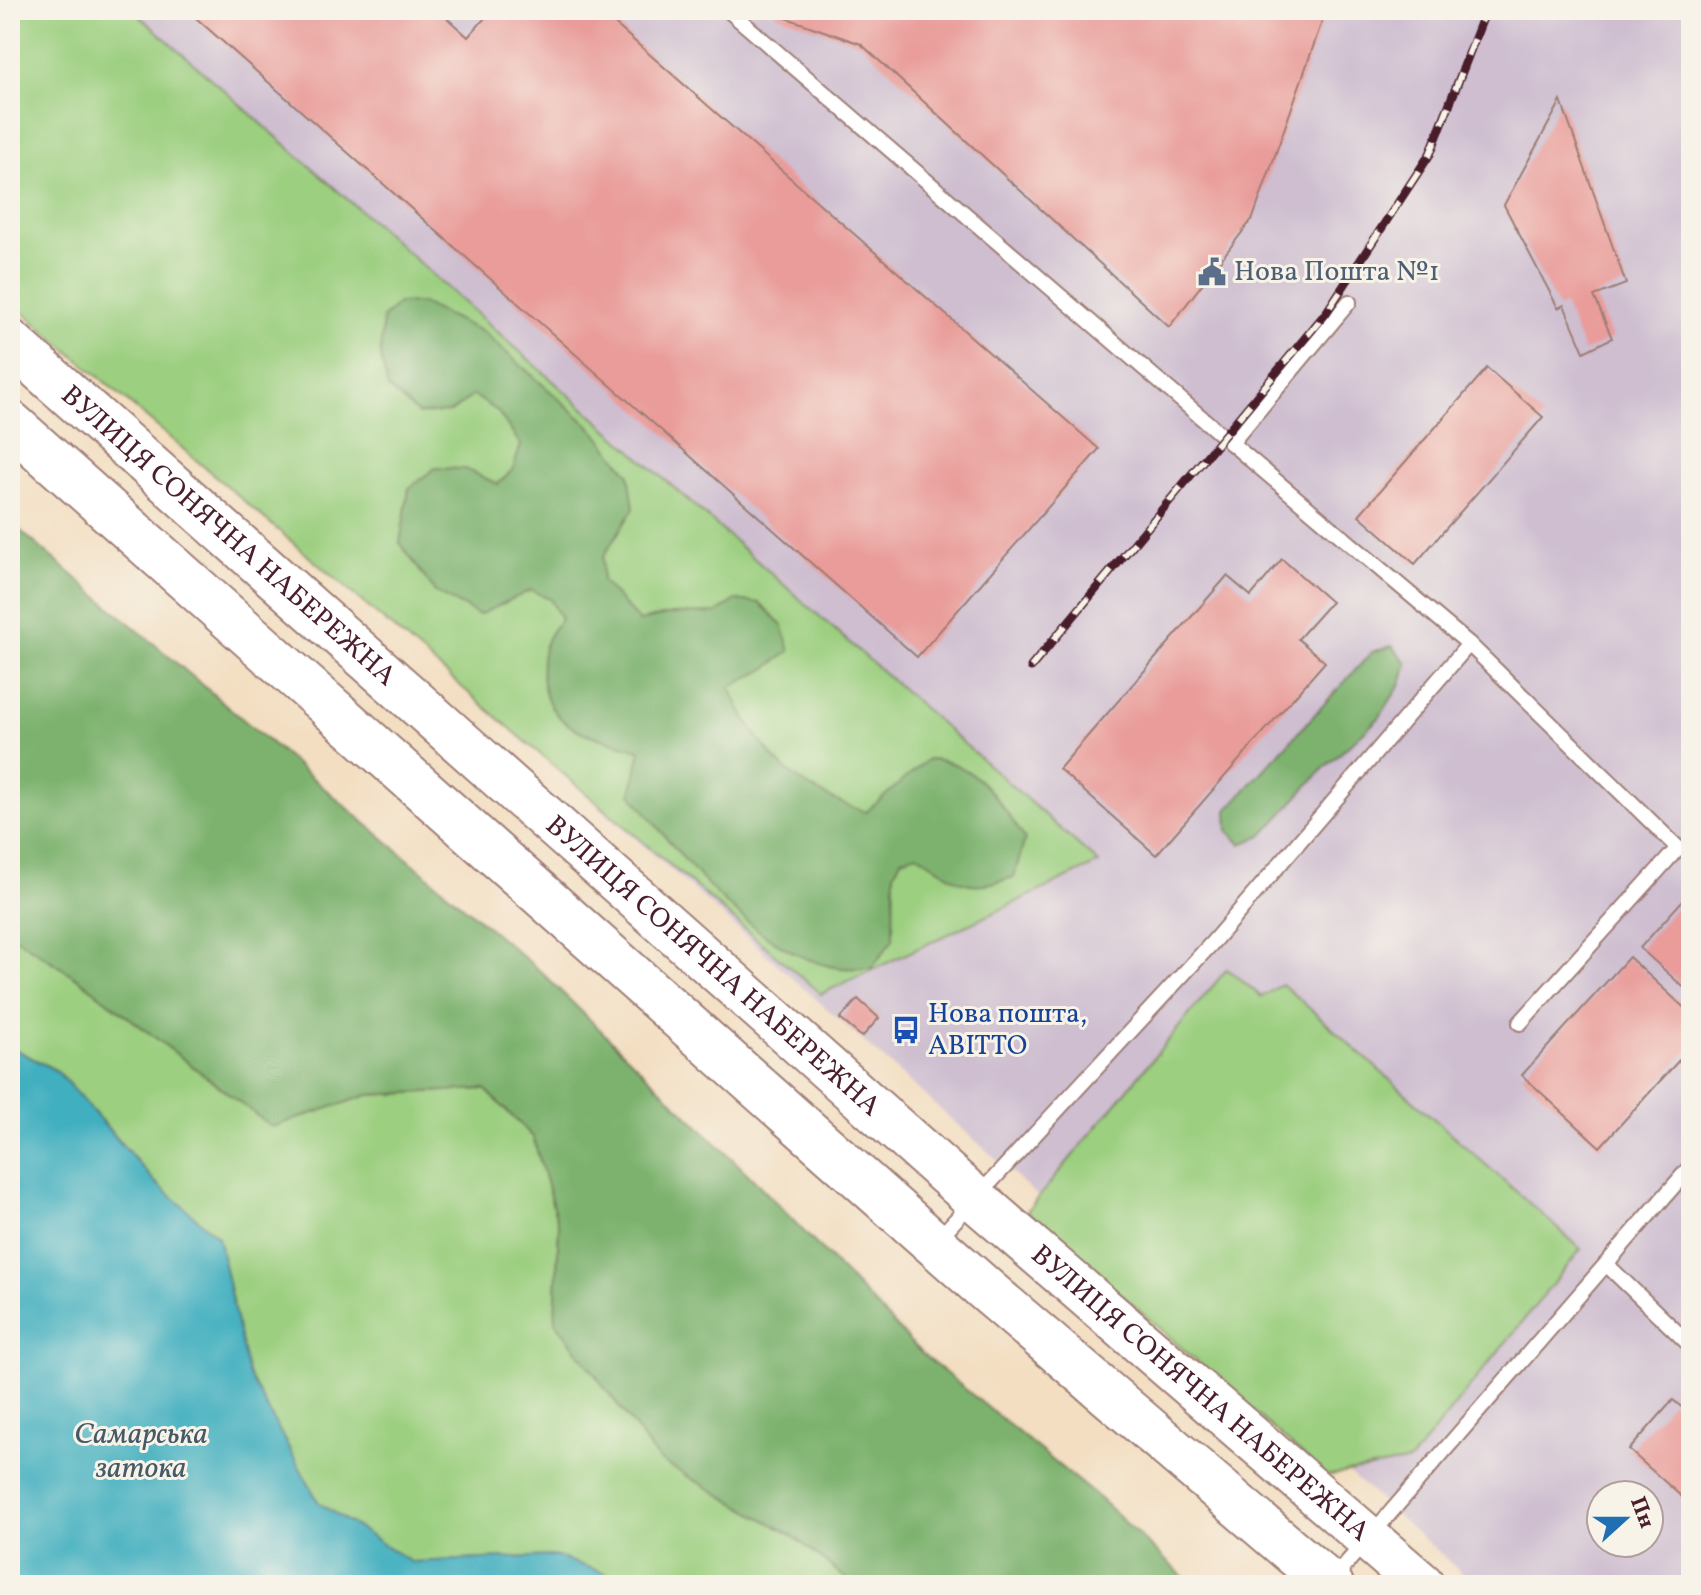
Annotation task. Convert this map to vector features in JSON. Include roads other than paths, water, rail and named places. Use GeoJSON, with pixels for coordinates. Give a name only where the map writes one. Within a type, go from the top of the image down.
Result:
{"type":"FeatureCollection","features":[{"type":"Feature","properties":{"kind":"main road","name":"ВУЛИЦЯ СОНЯЧНА НАБЕРЕЖНА"},"geometry":{"type":"LineString","coordinates":[[10,342],[974,1198],[1422,1585]]}},
{"type":"Feature","properties":{"kind":"main road","name":"ВУЛИЦЯ СОНЯЧНА НАБЕРЕЖНА"},"geometry":{"type":"LineString","coordinates":[[10,423],[934,1244],[1330,1584]]}},
{"type":"Feature","properties":{"kind":"lane"},"geometry":{"type":"LineString","coordinates":[[728,10],[1469,644],[1678,848],[1520,1023]]}},
{"type":"Feature","properties":{"kind":"lane"},"geometry":{"type":"LineString","coordinates":[[1231,443],[1349,302]]}},
{"type":"Feature","properties":{"kind":"lane"},"geometry":{"type":"LineString","coordinates":[[934,1244],[1212,943],[1469,644]]}},
{"type":"Feature","properties":{"kind":"lane"},"geometry":{"type":"LineString","coordinates":[[1330,1584],[1691,1166]]}},
{"type":"Feature","properties":{"kind":"lane"},"geometry":{"type":"LineString","coordinates":[[1606,1264],[1691,1346]]}},
{"type":"Feature","properties":{"kind":"water","name":"Самарська затока"},"geometry":{"type":"Polygon","coordinates":[[[10,1047],[57,1071],[155,1182],[218,1237],[248,1374],[319,1503],[411,1562],[555,1556],[607,1574],[620,1585],[10,1585],[10,1047]]]}},
{"type":"Feature","properties":{"kind":"railway"},"geometry":{"type":"LineString","coordinates":[[1031,667],[1326,313],[1430,154],[1486,10]]}},
{"type":"Feature","properties":{"kind":"place","name":"Нова Пошта №1"},"geometry":{"type":"Point","coordinates":[1212,272]}},
{"type":"Feature","properties":{"kind":"place","name":"Нова пошта, АВІТТО"},"geometry":{"type":"Point","coordinates":[906,1030]}}]}
